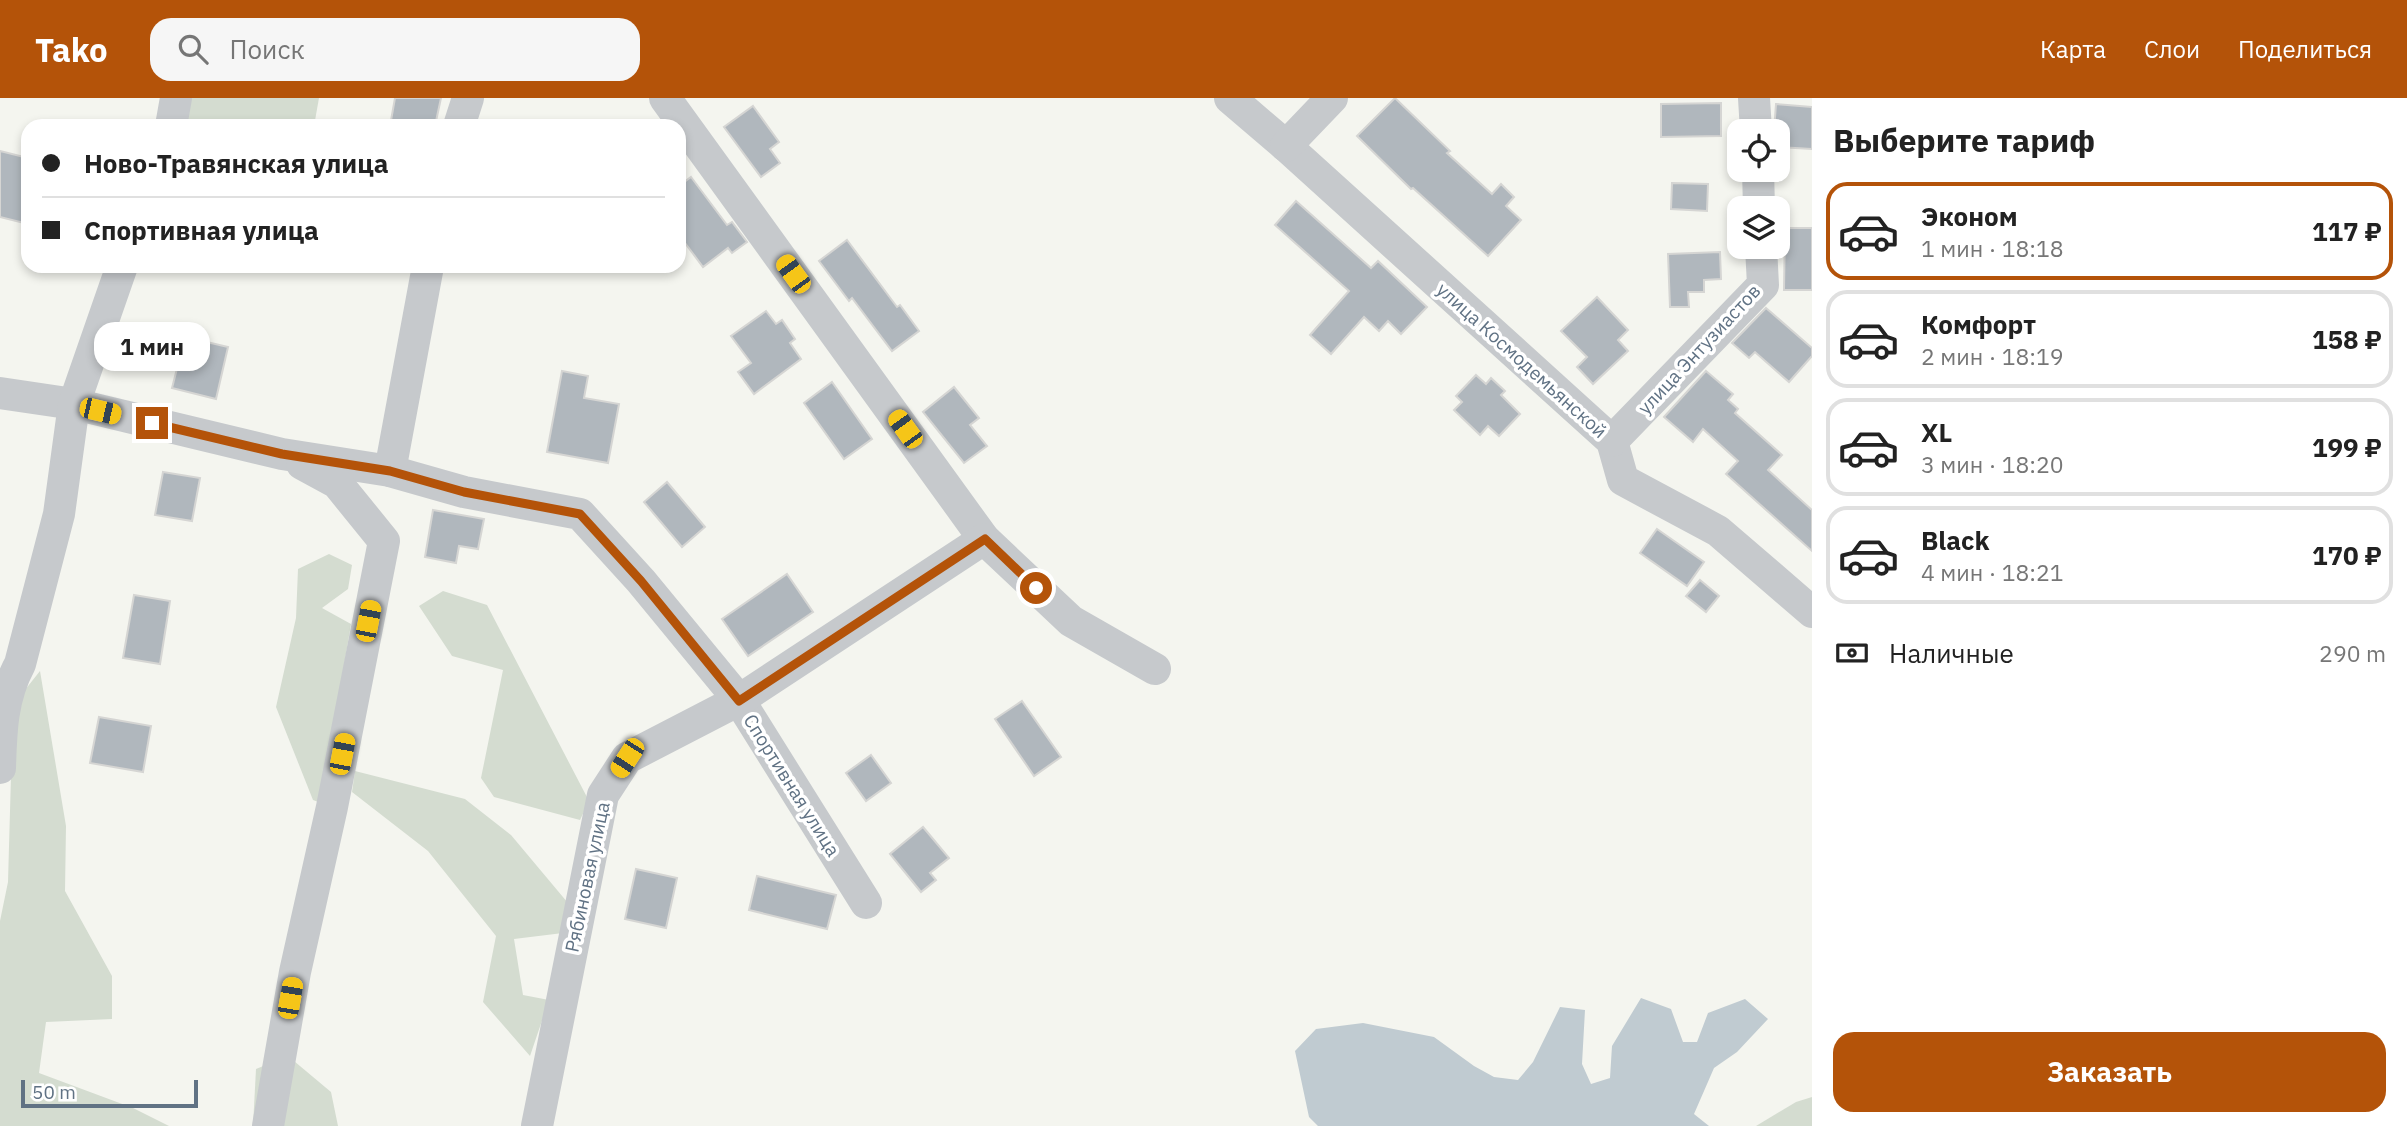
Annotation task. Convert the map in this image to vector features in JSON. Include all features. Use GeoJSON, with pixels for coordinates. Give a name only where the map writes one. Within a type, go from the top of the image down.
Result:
{"type":"FeatureCollection","features":[{"type":"Feature","properties":{"kind":"street"},"geometry":{"type":"LineString","coordinates":[[173,119],[176,98]]}},
{"type":"Feature","properties":{"kind":"street"},"geometry":{"type":"LineString","coordinates":[[461,119],[468,98]]}},
{"type":"Feature","properties":{"kind":"street"},"geometry":{"type":"LineString","coordinates":[[665,98],[680,119]]}},
{"type":"Feature","properties":{"kind":"street","name":"улица Космодемьянской"},"geometry":{"type":"LineString","coordinates":[[1230,98],[1612,441],[1623,480],[1718,531],[1812,612]]}},
{"type":"Feature","properties":{"kind":"street"},"geometry":{"type":"LineString","coordinates":[[1286,146],[1332,98]]}},
{"type":"Feature","properties":{"kind":"street"},"geometry":{"type":"LineString","coordinates":[[1754,98],[1755,119]]}},
{"type":"Feature","properties":{"kind":"street"},"geometry":{"type":"LineString","coordinates":[[686,127],[985,539],[1070,621],[1156,669]]}},
{"type":"Feature","properties":{"kind":"street","name":"улица Энтузиастов"},"geometry":{"type":"LineString","coordinates":[[1612,441],[1763,285],[1762,259]]}},
{"type":"Feature","properties":{"kind":"street"},"geometry":{"type":"LineString","coordinates":[[0,768],[2,719],[10,683],[20,664],[59,514],[74,404],[119,273]]}},
{"type":"Feature","properties":{"kind":"street"},"geometry":{"type":"LineString","coordinates":[[390,471],[427,273]]}},
{"type":"Feature","properties":{"kind":"street","name":"Спортивная улица"},"geometry":{"type":"LineString","coordinates":[[0,393],[74,404],[282,454],[390,471],[464,492],[580,514],[641,581],[739,701],[866,903]]}},
{"type":"Feature","properties":{"kind":"street"},"geometry":{"type":"LineString","coordinates":[[268,1126],[295,972],[332,807],[384,541],[337,483],[282,454]]}},
{"type":"Feature","properties":{"kind":"street","name":"Рябиновая улица"},"geometry":{"type":"LineString","coordinates":[[537,1126],[603,795],[627,758],[739,701],[985,539]]}},
{"type":"Feature","properties":{"kind":"shaded area"},"geometry":{"type":"Polygon","coordinates":[[[183,98],[319,98],[315,119],[179,119],[183,98]]]}},
{"type":"Feature","properties":{"kind":"shaded area"},"geometry":{"type":"Polygon","coordinates":[[[329,554],[352,565],[348,589],[322,608],[351,624],[321,803],[313,800],[276,707],[296,618],[298,569],[329,554]]]}},
{"type":"Feature","properties":{"kind":"shaded area"},"geometry":{"type":"Polygon","coordinates":[[[443,591],[487,605],[589,801],[580,820],[494,797],[481,778],[503,670],[452,656],[419,606],[443,591]]]}},
{"type":"Feature","properties":{"kind":"shaded area"},"geometry":{"type":"Polygon","coordinates":[[[40,671],[66,826],[65,891],[112,976],[112,1019],[46,1022],[39,1073],[133,1108],[169,1126],[0,1126],[0,921],[8,882],[13,705],[40,671]]]}},
{"type":"Feature","properties":{"kind":"shaded area"},"geometry":{"type":"Polygon","coordinates":[[[355,771],[465,799],[511,835],[573,909],[563,933],[514,939],[523,995],[549,1000],[530,1056],[483,1002],[496,936],[428,851],[352,792],[355,771]]]}},
{"type":"Feature","properties":{"kind":"shaded area"},"geometry":{"type":"Polygon","coordinates":[[[1641,998],[1671,1009],[1683,1042],[1697,1042],[1708,1013],[1745,999],[1768,1019],[1737,1052],[1714,1068],[1694,1114],[1709,1126],[1318,1126],[1309,1117],[1295,1051],[1316,1029],[1363,1023],[1434,1037],[1494,1077],[1518,1080],[1533,1062],[1560,1007],[1585,1010],[1582,1064],[1591,1084],[1610,1078],[1612,1046],[1641,998]]]}},
{"type":"Feature","properties":{"kind":"shaded area"},"geometry":{"type":"Polygon","coordinates":[[[288,1056],[331,1092],[338,1126],[253,1126],[256,1069],[288,1056]]]}},
{"type":"Feature","properties":{"kind":"shaded area"},"geometry":{"type":"Polygon","coordinates":[[[1812,1097],[1812,1126],[1756,1126],[1796,1102],[1812,1097]]]}},
{"type":"Feature","properties":{"kind":"building"},"geometry":{"type":"Polygon","coordinates":[[[395,98],[441,98],[436,119],[391,119],[395,98]]]}},
{"type":"Feature","properties":{"kind":"building"},"geometry":{"type":"Polygon","coordinates":[[[1395,98],[1450,151],[1447,153],[1492,194],[1501,184],[1514,197],[1506,206],[1521,220],[1488,256],[1411,189],[1357,136],[1395,98]]]}},
{"type":"Feature","properties":{"kind":"building"},"geometry":{"type":"Polygon","coordinates":[[[1721,103],[1721,136],[1661,137],[1661,104],[1721,103]]]}},
{"type":"Feature","properties":{"kind":"building"},"geometry":{"type":"Polygon","coordinates":[[[1776,104],[1812,107],[1812,149],[1790,148],[1790,119],[1775,119],[1776,104]]]}},
{"type":"Feature","properties":{"kind":"building"},"geometry":{"type":"Polygon","coordinates":[[[753,106],[779,142],[770,149],[780,163],[761,177],[724,127],[753,106]]]}},
{"type":"Feature","properties":{"kind":"building"},"geometry":{"type":"Polygon","coordinates":[[[0,151],[21,156],[21,222],[0,217],[0,151]]]}},
{"type":"Feature","properties":{"kind":"building"},"geometry":{"type":"Polygon","coordinates":[[[691,177],[727,225],[732,222],[747,242],[732,253],[728,248],[703,267],[686,244],[686,181],[691,177]]]}},
{"type":"Feature","properties":{"kind":"building"},"geometry":{"type":"Polygon","coordinates":[[[1672,183],[1708,184],[1707,211],[1671,209],[1672,183]]]}},
{"type":"Feature","properties":{"kind":"building"},"geometry":{"type":"Polygon","coordinates":[[[1296,201],[1371,268],[1378,261],[1427,307],[1401,334],[1388,321],[1379,331],[1364,317],[1331,354],[1310,335],[1349,291],[1275,225],[1296,201]]]}},
{"type":"Feature","properties":{"kind":"building"},"geometry":{"type":"Polygon","coordinates":[[[1790,228],[1812,228],[1812,290],[1784,290],[1784,259],[1790,259],[1790,228]]]}},
{"type":"Feature","properties":{"kind":"building"},"geometry":{"type":"Polygon","coordinates":[[[847,240],[897,307],[900,305],[919,331],[892,351],[852,298],[849,301],[819,261],[847,240]]]}},
{"type":"Feature","properties":{"kind":"building"},"geometry":{"type":"Polygon","coordinates":[[[1720,252],[1721,279],[1704,280],[1704,292],[1688,292],[1689,307],[1670,307],[1668,254],[1720,252]]]}},
{"type":"Feature","properties":{"kind":"building"},"geometry":{"type":"Polygon","coordinates":[[[1597,297],[1628,330],[1618,340],[1628,351],[1593,384],[1577,367],[1587,357],[1561,331],[1597,297]]]}},
{"type":"Feature","properties":{"kind":"building"},"geometry":{"type":"Polygon","coordinates":[[[1766,308],[1812,348],[1812,356],[1789,382],[1755,352],[1749,358],[1732,343],[1766,308]]]}},
{"type":"Feature","properties":{"kind":"building"},"geometry":{"type":"Polygon","coordinates":[[[766,311],[776,324],[782,320],[795,339],[790,343],[801,359],[754,394],[738,372],[751,363],[731,336],[766,311]]]}},
{"type":"Feature","properties":{"kind":"building"},"geometry":{"type":"Polygon","coordinates":[[[194,339],[228,347],[216,399],[172,388],[182,349],[191,352],[194,339]]]}},
{"type":"Feature","properties":{"kind":"building"},"geometry":{"type":"Polygon","coordinates":[[[562,371],[588,376],[584,398],[619,404],[608,463],[547,452],[562,371]]]}},
{"type":"Feature","properties":{"kind":"building"},"geometry":{"type":"Polygon","coordinates":[[[1706,371],[1733,394],[1728,400],[1738,409],[1735,413],[1782,455],[1768,470],[1812,510],[1812,551],[1726,474],[1738,461],[1703,429],[1693,442],[1664,417],[1706,371]]]}},
{"type":"Feature","properties":{"kind":"building"},"geometry":{"type":"Polygon","coordinates":[[[1476,375],[1486,384],[1491,378],[1505,391],[1501,395],[1520,414],[1499,436],[1488,426],[1480,435],[1454,410],[1462,402],[1456,396],[1476,375]]]}},
{"type":"Feature","properties":{"kind":"building"},"geometry":{"type":"Polygon","coordinates":[[[832,382],[872,439],[844,459],[804,403],[832,382]]]}},
{"type":"Feature","properties":{"kind":"building"},"geometry":{"type":"Polygon","coordinates":[[[954,387],[979,418],[970,425],[987,446],[964,463],[923,412],[954,387]]]}},
{"type":"Feature","properties":{"kind":"building"},"geometry":{"type":"Polygon","coordinates":[[[163,472],[200,478],[192,521],[155,515],[163,472]]]}},
{"type":"Feature","properties":{"kind":"building"},"geometry":{"type":"Polygon","coordinates":[[[667,482],[705,527],[682,547],[644,502],[667,482]]]}},
{"type":"Feature","properties":{"kind":"building"},"geometry":{"type":"Polygon","coordinates":[[[433,510],[484,519],[478,549],[459,546],[456,563],[425,557],[433,510]]]}},
{"type":"Feature","properties":{"kind":"building"},"geometry":{"type":"Polygon","coordinates":[[[1657,529],[1704,562],[1687,586],[1640,553],[1657,529]]]}},
{"type":"Feature","properties":{"kind":"building"},"geometry":{"type":"Polygon","coordinates":[[[787,574],[813,612],[748,656],[722,619],[787,574]]]}},
{"type":"Feature","properties":{"kind":"building"},"geometry":{"type":"Polygon","coordinates":[[[1700,580],[1719,596],[1706,612],[1686,596],[1700,580]]]}},
{"type":"Feature","properties":{"kind":"building"},"geometry":{"type":"Polygon","coordinates":[[[134,595],[170,601],[160,664],[123,658],[134,595]]]}},
{"type":"Feature","properties":{"kind":"building"},"geometry":{"type":"Polygon","coordinates":[[[1022,701],[1061,757],[1034,776],[995,719],[1022,701]]]}},
{"type":"Feature","properties":{"kind":"building"},"geometry":{"type":"Polygon","coordinates":[[[99,717],[151,726],[143,772],[90,763],[99,717]]]}},
{"type":"Feature","properties":{"kind":"building"},"geometry":{"type":"Polygon","coordinates":[[[871,755],[891,783],[866,801],[846,773],[871,755]]]}},
{"type":"Feature","properties":{"kind":"building"},"geometry":{"type":"Polygon","coordinates":[[[923,827],[949,858],[930,873],[936,880],[921,892],[890,854],[923,827]]]}},
{"type":"Feature","properties":{"kind":"building"},"geometry":{"type":"Polygon","coordinates":[[[636,869],[677,878],[666,928],[625,919],[636,869]]]}},
{"type":"Feature","properties":{"kind":"building"},"geometry":{"type":"Polygon","coordinates":[[[757,876],[836,895],[827,929],[749,910],[757,876]]]}},
{"type":"Feature","properties":{"kind":"route"},"geometry":{"type":"LineString","coordinates":[[152,423],[282,454],[390,471],[464,492],[580,514],[641,581],[739,701],[985,539],[1036,588]]}}]}
